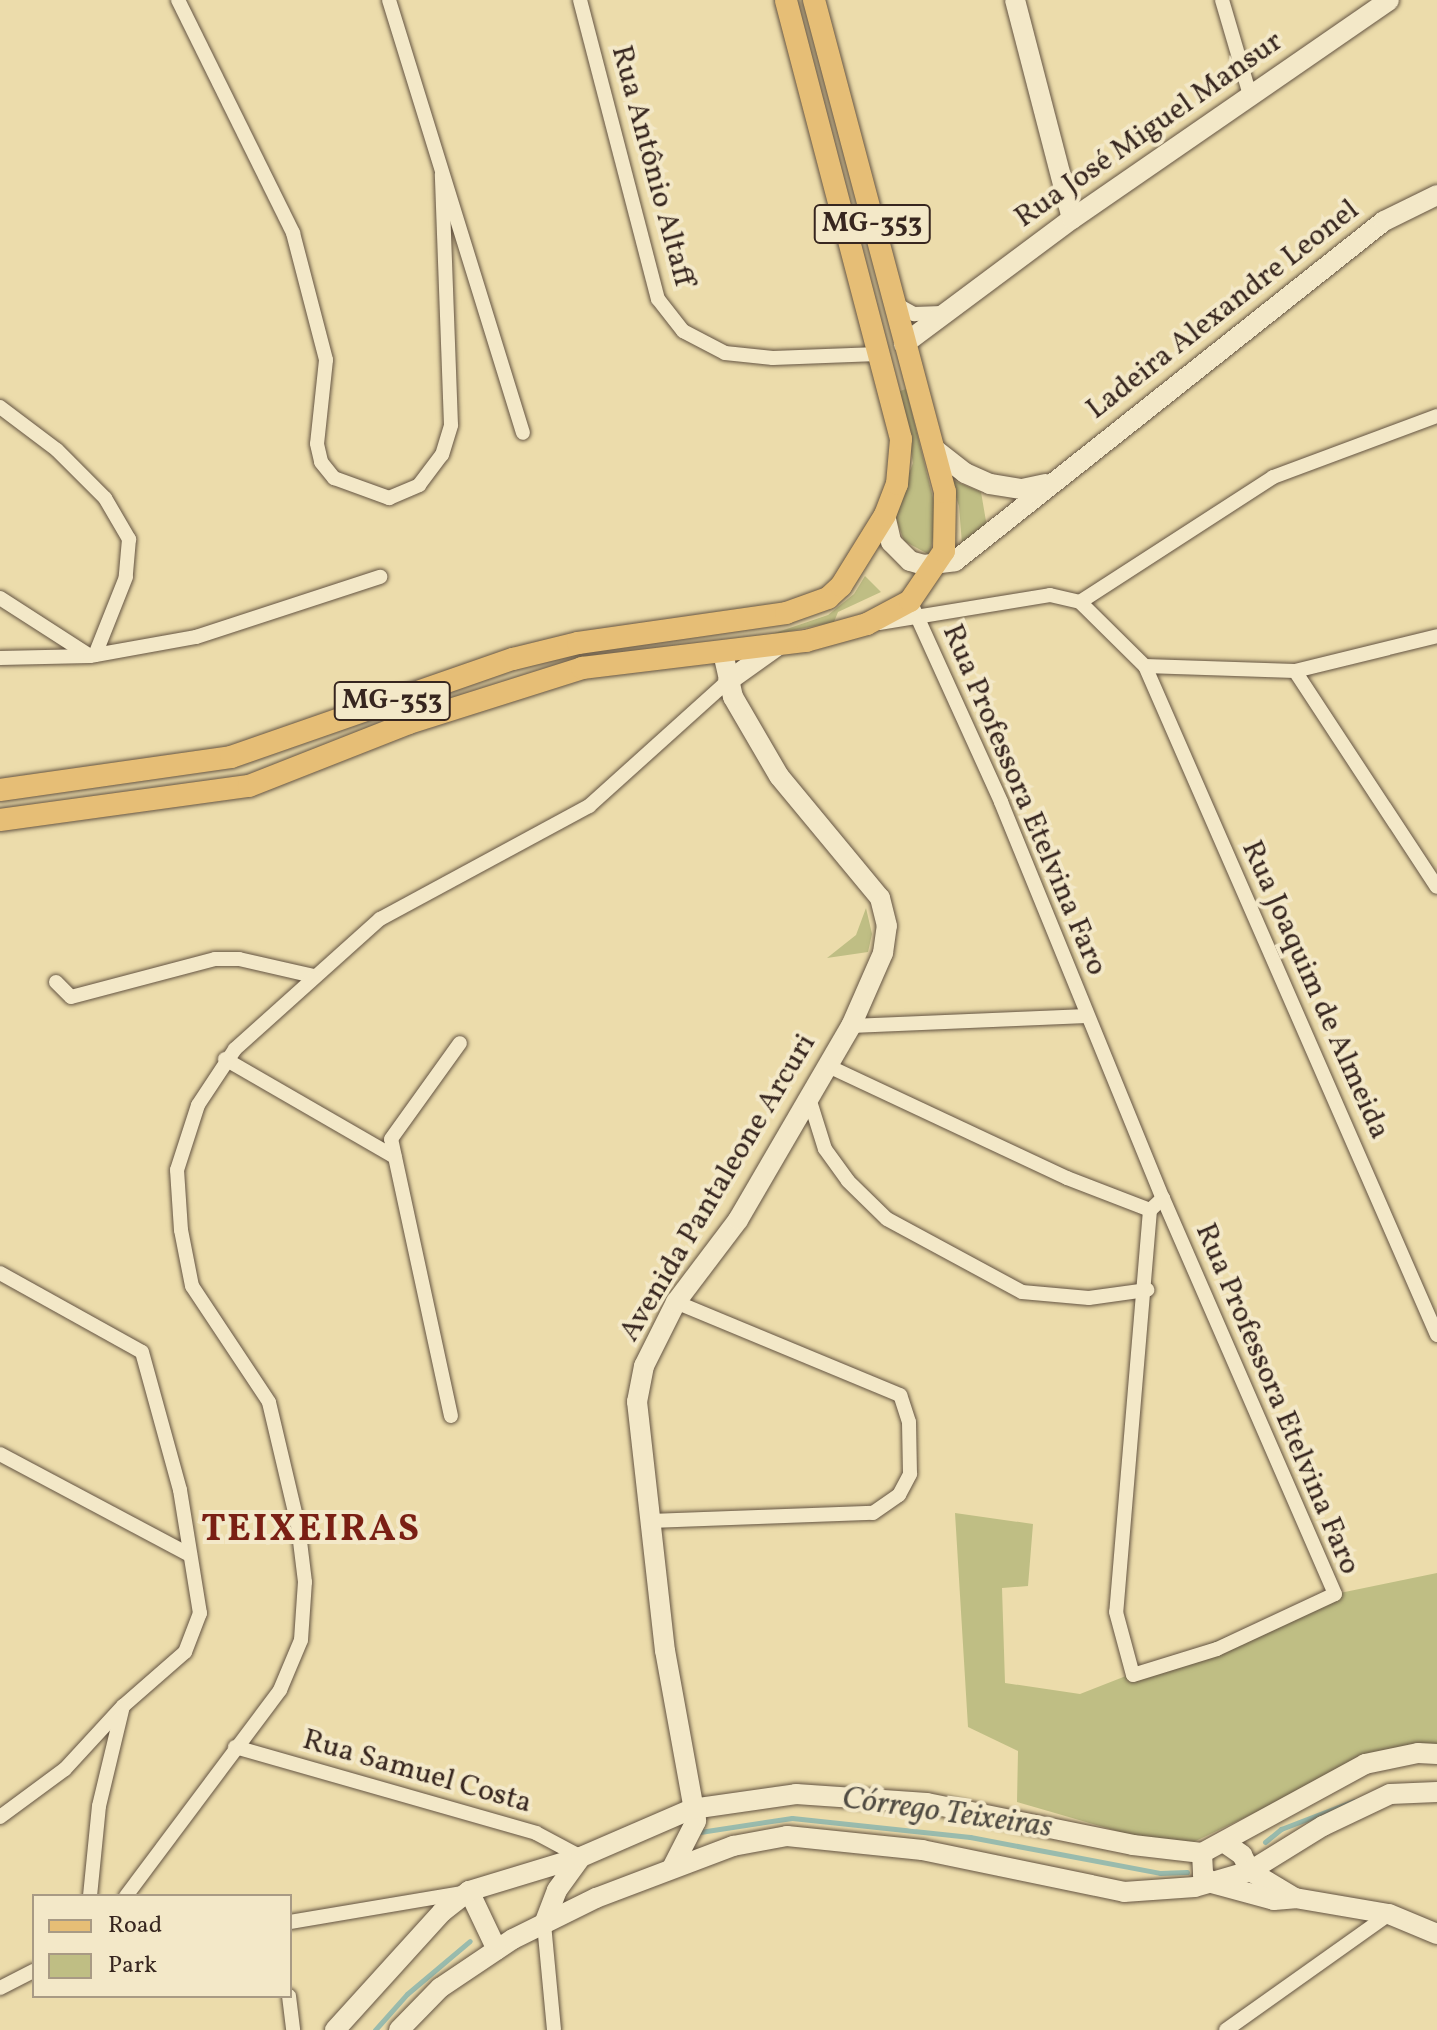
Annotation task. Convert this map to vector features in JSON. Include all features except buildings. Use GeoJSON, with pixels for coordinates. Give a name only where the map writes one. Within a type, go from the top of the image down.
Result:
{"type":"FeatureCollection","features":[{"type":"Feature","properties":{"kind":"main road","name":"MG-353"},"geometry":{"type":"LineString","coordinates":[[0,790],[231,757],[513,659],[578,643],[812,606],[847,578],[880,524],[897,484],[901,439],[786,0]]}},
{"type":"Feature","properties":{"kind":"main road","name":"MG-353"},"geometry":{"type":"LineString","coordinates":[[0,820],[249,786],[409,723],[582,668],[777,646],[914,610],[938,565],[947,534],[945,492],[814,0]]}},
{"type":"Feature","properties":{"kind":"main road"},"geometry":{"type":"LineString","coordinates":[[723,653],[726,641],[735,635],[807,620],[836,603],[875,546],[880,524]]}},
{"type":"Feature","properties":{"kind":"street"},"geometry":{"type":"LineString","coordinates":[[178,0],[293,233],[326,360],[317,444],[321,462],[334,478],[389,498],[419,485],[442,455],[451,425],[442,174]]}},
{"type":"Feature","properties":{"kind":"street"},"geometry":{"type":"LineString","coordinates":[[389,0],[523,433]]}},
{"type":"Feature","properties":{"kind":"street","name":"Rua Antônio Altaff"},"geometry":{"type":"LineString","coordinates":[[580,0],[658,299],[683,331],[725,353],[773,358],[878,354]]}},
{"type":"Feature","properties":{"kind":"street"},"geometry":{"type":"LineString","coordinates":[[1015,0],[1072,219]]}},
{"type":"Feature","properties":{"kind":"street"},"geometry":{"type":"LineString","coordinates":[[1222,0],[1250,95]]}},
{"type":"Feature","properties":{"kind":"street","name":"Rua José Miguel Mansur"},"geometry":{"type":"LineString","coordinates":[[904,344],[1072,219],[1389,0]]}},
{"type":"Feature","properties":{"kind":"street","name":"Ladeira Alexandre Leonel"},"geometry":{"type":"LineString","coordinates":[[938,565],[955,561],[1384,221],[1437,195]]}},
{"type":"Feature","properties":{"kind":"street"},"geometry":{"type":"LineString","coordinates":[[893,301],[914,314],[947,312]]}},
{"type":"Feature","properties":{"kind":"street"},"geometry":{"type":"LineString","coordinates":[[0,407],[57,450],[105,498],[129,539],[126,577],[92,656]]}},
{"type":"Feature","properties":{"kind":"street"},"geometry":{"type":"LineString","coordinates":[[1080,602],[1273,477],[1437,416]]}},
{"type":"Feature","properties":{"kind":"street","name":"Ladeira Alexandre Leonel"},"geometry":{"type":"LineString","coordinates":[[933,448],[965,473],[997,486],[1022,489],[1053,482]]}},
{"type":"Feature","properties":{"kind":"street"},"geometry":{"type":"LineString","coordinates":[[880,524],[886,528],[899,553],[924,565],[938,565]]}},
{"type":"Feature","properties":{"kind":"street"},"geometry":{"type":"LineString","coordinates":[[0,658],[92,656],[196,637],[380,577]]}},
{"type":"Feature","properties":{"kind":"street"},"geometry":{"type":"LineString","coordinates":[[914,610],[1050,595],[1080,602],[1145,666],[1295,671],[1437,636]]}},
{"type":"Feature","properties":{"kind":"street"},"geometry":{"type":"LineString","coordinates":[[0,598],[92,656]]}},
{"type":"Feature","properties":{"kind":"street","name":"Rua Professora Etelvina Faro"},"geometry":{"type":"LineString","coordinates":[[914,610],[1001,802],[1163,1198],[1335,1594],[1217,1649],[1133,1675],[1116,1612],[1147,1290],[1150,1210],[1163,1198]]}},
{"type":"Feature","properties":{"kind":"street"},"geometry":{"type":"LineString","coordinates":[[127,1894],[280,1690],[296,1653],[305,1582],[298,1525],[269,1402],[192,1286],[181,1230],[177,1170],[198,1105],[225,1059],[380,919],[589,806],[728,681],[777,646]]}},
{"type":"Feature","properties":{"kind":"street","name":"Avenida Pantaleone Arcuri"},"geometry":{"type":"LineString","coordinates":[[692,1809],[665,1651],[637,1402],[644,1366],[676,1302],[738,1220],[851,1026],[883,953],[887,926],[880,898],[779,776],[728,681],[723,653]]}},
{"type":"Feature","properties":{"kind":"street","name":"Rua Joaquim de Almeida"},"geometry":{"type":"LineString","coordinates":[[1145,666],[1437,1335]]}},
{"type":"Feature","properties":{"kind":"street"},"geometry":{"type":"LineString","coordinates":[[1295,671],[1437,887]]}},
{"type":"Feature","properties":{"kind":"street"},"geometry":{"type":"LineString","coordinates":[[56,982],[71,997],[215,959],[239,959],[314,976]]}},
{"type":"Feature","properties":{"kind":"street"},"geometry":{"type":"LineString","coordinates":[[851,1026],[1087,1016]]}},
{"type":"Feature","properties":{"kind":"street"},"geometry":{"type":"LineString","coordinates":[[451,1416],[391,1139],[460,1043]]}},
{"type":"Feature","properties":{"kind":"street"},"geometry":{"type":"LineString","coordinates":[[225,1059],[395,1157]]}},
{"type":"Feature","properties":{"kind":"street"},"geometry":{"type":"LineString","coordinates":[[828,1066],[1067,1178],[1150,1210]]}},
{"type":"Feature","properties":{"kind":"street"},"geometry":{"type":"LineString","coordinates":[[809,1098],[825,1149],[848,1181],[887,1219],[1022,1292],[1089,1298],[1147,1290]]}},
{"type":"Feature","properties":{"kind":"street"},"geometry":{"type":"LineString","coordinates":[[0,1273],[142,1352],[164,1423],[200,1613],[185,1652],[123,1706],[65,1769],[0,1817]]}},
{"type":"Feature","properties":{"kind":"street"},"geometry":{"type":"LineString","coordinates":[[650,1521],[873,1513],[899,1495],[910,1474],[912,1449],[900,1395],[676,1302]]}},
{"type":"Feature","properties":{"kind":"street"},"geometry":{"type":"LineString","coordinates":[[0,1454],[190,1555]]}},
{"type":"Feature","properties":{"kind":"street"},"geometry":{"type":"LineString","coordinates":[[90,1894],[99,1806],[123,1706]]}},
{"type":"Feature","properties":{"kind":"street","name":"Rua Samuel Costa"},"geometry":{"type":"LineString","coordinates":[[235,1747],[536,1833],[581,1857]]}},
{"type":"Feature","properties":{"kind":"street"},"geometry":{"type":"LineString","coordinates":[[292,1922],[469,1891],[581,1857],[692,1809],[796,1794],[927,1803],[1133,1845],[1202,1853],[1365,1764],[1418,1753],[1437,1754]]}},
{"type":"Feature","properties":{"kind":"street"},"geometry":{"type":"LineString","coordinates":[[399,2030],[440,1988],[497,1950],[544,1924],[673,1866],[733,1846],[787,1836],[922,1850],[1124,1892],[1212,1883],[1250,1871],[1323,1826],[1390,1794],[1437,1792]]}},
{"type":"Feature","properties":{"kind":"street"},"geometry":{"type":"LineString","coordinates":[[673,1866],[696,1821],[692,1809]]}},
{"type":"Feature","properties":{"kind":"street"},"geometry":{"type":"LineString","coordinates":[[1225,1843],[1242,1855],[1250,1871],[1295,1898]]}},
{"type":"Feature","properties":{"kind":"street"},"geometry":{"type":"LineString","coordinates":[[1202,1853],[1203,1875],[1212,1883],[1274,1900],[1295,1898],[1389,1914],[1437,1934]]}},
{"type":"Feature","properties":{"kind":"street"},"geometry":{"type":"LineString","coordinates":[[554,2030],[544,1924],[557,1890],[581,1857]]}},
{"type":"Feature","properties":{"kind":"street"},"geometry":{"type":"LineString","coordinates":[[469,1891],[497,1950]]}},
{"type":"Feature","properties":{"kind":"street"},"geometry":{"type":"LineString","coordinates":[[335,2030],[442,1912],[469,1891]]}},
{"type":"Feature","properties":{"kind":"street"},"geometry":{"type":"LineString","coordinates":[[1226,2030],[1389,1914]]}},
{"type":"Feature","properties":{"kind":"street"},"geometry":{"type":"LineString","coordinates":[[0,1988],[32,1972]]}},
{"type":"Feature","properties":{"kind":"street"},"geometry":{"type":"LineString","coordinates":[[289,1998],[293,2030]]}},
{"type":"Feature","properties":{"kind":"green space"},"geometry":{"type":"Polygon","coordinates":[[[906,389],[937,514],[930,555],[904,541],[894,513],[913,463],[900,391],[906,389]]]}},
{"type":"Feature","properties":{"kind":"green space"},"geometry":{"type":"Polygon","coordinates":[[[950,479],[981,492],[987,527],[962,544],[959,506],[950,479]]]}},
{"type":"Feature","properties":{"kind":"green space"},"geometry":{"type":"Polygon","coordinates":[[[865,576],[881,592],[838,612],[834,622],[766,636],[828,615],[854,594],[865,576]]]}},
{"type":"Feature","properties":{"kind":"green space"},"geometry":{"type":"Polygon","coordinates":[[[866,908],[872,934],[868,952],[827,958],[856,935],[866,908]]]}},
{"type":"Feature","properties":{"kind":"green space"},"geometry":{"type":"Polygon","coordinates":[[[955,1513],[1033,1524],[1028,1586],[1002,1588],[1005,1683],[1080,1694],[1335,1594],[1437,1573],[1437,1759],[1376,1755],[1179,1849],[1017,1802],[1018,1751],[968,1727],[955,1513]]]}},
{"type":"Feature","properties":{"kind":"waterway","name":"Córrego Teixeiras"},"geometry":{"type":"LineString","coordinates":[[1265,1842],[1281,1829],[1354,1801]]}},
{"type":"Feature","properties":{"kind":"waterway","name":"Córrego Teixeiras"},"geometry":{"type":"LineString","coordinates":[[700,1832],[792,1818],[970,1837],[1160,1873],[1187,1872]]}},
{"type":"Feature","properties":{"kind":"waterway","name":"Córrego Teixeiras"},"geometry":{"type":"LineString","coordinates":[[375,2030],[407,1994],[470,1941]]}},
{"type":"Feature","properties":{"kind":"district","name":"TEIXEIRAS"},"geometry":{"type":"Point","coordinates":[311,1531]}}]}
